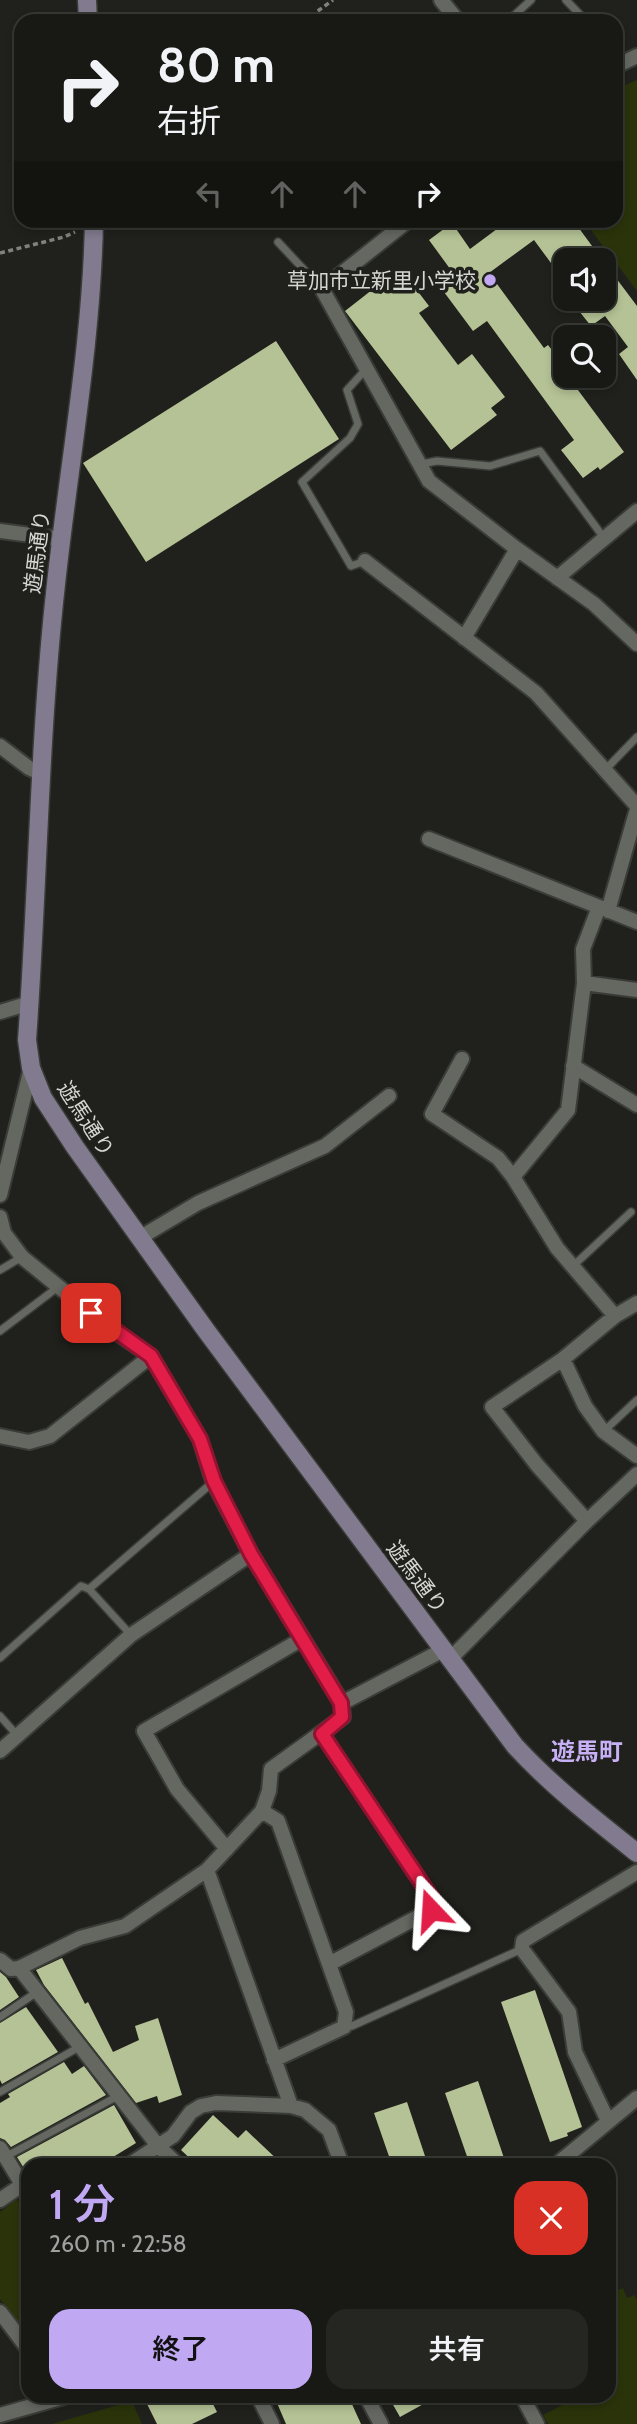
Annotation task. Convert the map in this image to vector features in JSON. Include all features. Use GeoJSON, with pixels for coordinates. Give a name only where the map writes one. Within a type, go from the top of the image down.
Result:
{"type":"FeatureCollection","features":[{"type":"Feature","properties":{"kind":"street"},"geometry":{"type":"LineString","coordinates":[[441,0],[452,14]]}},
{"type":"Feature","properties":{"kind":"street","name":"遊馬通り"},"geometry":{"type":"LineString","coordinates":[[96,228],[92,283],[61,539],[44,709],[27,1040],[31,1068],[43,1098],[75,1147],[214,1340],[515,1746],[541,1774],[637,1853]]}},
{"type":"Feature","properties":{"kind":"street"},"geometry":{"type":"LineString","coordinates":[[399,228],[322,289],[419,464],[429,481],[594,604],[637,644]]}},
{"type":"Feature","properties":{"kind":"street"},"geometry":{"type":"LineString","coordinates":[[557,579],[637,511]]}},
{"type":"Feature","properties":{"kind":"street"},"geometry":{"type":"LineString","coordinates":[[0,530],[61,539]]}},
{"type":"Feature","properties":{"kind":"street"},"geometry":{"type":"LineString","coordinates":[[464,638],[517,549]]}},
{"type":"Feature","properties":{"kind":"street"},"geometry":{"type":"LineString","coordinates":[[365,561],[536,693],[636,804],[603,909],[583,949],[583,983],[568,1110],[513,1177]]}},
{"type":"Feature","properties":{"kind":"street"},"geometry":{"type":"LineString","coordinates":[[0,746],[29,768],[42,774]]}},
{"type":"Feature","properties":{"kind":"street"},"geometry":{"type":"LineString","coordinates":[[429,839],[637,922]]}},
{"type":"Feature","properties":{"kind":"street"},"geometry":{"type":"LineString","coordinates":[[583,983],[637,990]]}},
{"type":"Feature","properties":{"kind":"street"},"geometry":{"type":"LineString","coordinates":[[0,1012],[30,1003]]}},
{"type":"Feature","properties":{"kind":"street"},"geometry":{"type":"LineString","coordinates":[[462,1059],[432,1114],[498,1158],[513,1177],[557,1248],[615,1316]]}},
{"type":"Feature","properties":{"kind":"street"},"geometry":{"type":"LineString","coordinates":[[573,1066],[637,1104]]}},
{"type":"Feature","properties":{"kind":"street"},"geometry":{"type":"LineString","coordinates":[[0,1195],[31,1068]]}},
{"type":"Feature","properties":{"kind":"street"},"geometry":{"type":"LineString","coordinates":[[141,1237],[198,1203],[325,1146],[389,1096]]}},
{"type":"Feature","properties":{"kind":"street"},"geometry":{"type":"LineString","coordinates":[[0,1217],[4,1233],[22,1257],[107,1326],[151,1356],[200,1439],[214,1481],[251,1554],[341,1703],[342,1717],[271,1769],[269,1791],[262,1811],[207,1870],[125,1927],[80,1938],[19,1968],[11,1969],[0,1960]]}},
{"type":"Feature","properties":{"kind":"street"},"geometry":{"type":"LineString","coordinates":[[587,1521],[537,1465],[492,1407],[564,1359],[615,1316],[637,1303]]}},
{"type":"Feature","properties":{"kind":"street"},"geometry":{"type":"LineString","coordinates":[[0,1436],[29,1442],[50,1436],[151,1356]]}},
{"type":"Feature","properties":{"kind":"street"},"geometry":{"type":"LineString","coordinates":[[564,1359],[585,1406],[603,1431],[637,1456]]}},
{"type":"Feature","properties":{"kind":"street"},"geometry":{"type":"LineString","coordinates":[[341,1703],[447,1655],[637,1474]]}},
{"type":"Feature","properties":{"kind":"street"},"geometry":{"type":"LineString","coordinates":[[0,1751],[131,1635],[251,1554]]}},
{"type":"Feature","properties":{"kind":"street"},"geometry":{"type":"LineString","coordinates":[[227,1849],[177,1789],[144,1731],[302,1639]]}},
{"type":"Feature","properties":{"kind":"street"},"geometry":{"type":"LineString","coordinates":[[262,1811],[278,1821],[346,2012],[344,2027],[274,2060]]}},
{"type":"Feature","properties":{"kind":"street"},"geometry":{"type":"LineString","coordinates":[[207,1870],[291,2106]]}},
{"type":"Feature","properties":{"kind":"street"},"geometry":{"type":"LineString","coordinates":[[608,2120],[575,2052],[569,2012],[522,1949],[523,1941],[637,1872]]}},
{"type":"Feature","properties":{"kind":"street"},"geometry":{"type":"LineString","coordinates":[[329,1964],[431,1910]]}},
{"type":"Feature","properties":{"kind":"street"},"geometry":{"type":"LineString","coordinates":[[19,1968],[159,2147],[171,2158]]}},
{"type":"Feature","properties":{"kind":"street"},"geometry":{"type":"LineString","coordinates":[[564,2158],[637,2098]]}},
{"type":"Feature","properties":{"kind":"street"},"geometry":{"type":"LineString","coordinates":[[141,2158],[173,2136],[191,2112],[201,2106],[216,2103],[291,2106],[305,2110],[329,2130],[339,2158]]}},
{"type":"Feature","properties":{"kind":"street"},"geometry":{"type":"LineString","coordinates":[[3,2152],[21,2182]]}},
{"type":"Feature","properties":{"kind":"street"},"geometry":{"type":"LineString","coordinates":[[0,2200],[21,2191]]}},
{"type":"Feature","properties":{"kind":"street"},"geometry":{"type":"LineString","coordinates":[[0,2312],[21,2340]]}},
{"type":"Feature","properties":{"kind":"street"},"geometry":{"type":"LineString","coordinates":[[0,2416],[42,2403]]}},
{"type":"Feature","properties":{"kind":"street"},"geometry":{"type":"LineString","coordinates":[[262,2403],[272,2424]]}},
{"type":"Feature","properties":{"kind":"street"},"geometry":{"type":"LineString","coordinates":[[370,2403],[381,2424]]}},
{"type":"Feature","properties":{"kind":"street"},"geometry":{"type":"LineString","coordinates":[[526,2403],[537,2424]]}},
{"type":"Feature","properties":{"kind":"lane"},"geometry":{"type":"LineString","coordinates":[[516,14],[531,0]]}},
{"type":"Feature","properties":{"kind":"lane"},"geometry":{"type":"LineString","coordinates":[[566,0],[579,14]]}},
{"type":"Feature","properties":{"kind":"lane"},"geometry":{"type":"LineString","coordinates":[[278,242],[322,289]]}},
{"type":"Feature","properties":{"kind":"lane"},"geometry":{"type":"LineString","coordinates":[[365,561],[351,566],[302,482],[350,438],[358,424],[347,390],[367,368]]}},
{"type":"Feature","properties":{"kind":"lane"},"geometry":{"type":"LineString","coordinates":[[419,464],[437,461],[490,466],[540,451],[604,538]]}},
{"type":"Feature","properties":{"kind":"lane"},"geometry":{"type":"LineString","coordinates":[[606,769],[637,737]]}},
{"type":"Feature","properties":{"kind":"lane"},"geometry":{"type":"LineString","coordinates":[[572,1266],[631,1212]]}},
{"type":"Feature","properties":{"kind":"lane"},"geometry":{"type":"LineString","coordinates":[[0,1270],[22,1257]]}},
{"type":"Feature","properties":{"kind":"lane"},"geometry":{"type":"LineString","coordinates":[[0,1331],[59,1287]]}},
{"type":"Feature","properties":{"kind":"lane"},"geometry":{"type":"LineString","coordinates":[[603,1431],[637,1400]]}},
{"type":"Feature","properties":{"kind":"lane"},"geometry":{"type":"LineString","coordinates":[[89,1590],[214,1481]]}},
{"type":"Feature","properties":{"kind":"lane"},"geometry":{"type":"LineString","coordinates":[[0,1658],[81,1586],[89,1590],[131,1635]]}},
{"type":"Feature","properties":{"kind":"lane"},"geometry":{"type":"LineString","coordinates":[[0,1716],[18,1735]]}},
{"type":"Feature","properties":{"kind":"lane"},"geometry":{"type":"LineString","coordinates":[[322,1734],[433,1900],[431,1910]]}},
{"type":"Feature","properties":{"kind":"lane"},"geometry":{"type":"LineString","coordinates":[[344,2027],[352,2026],[522,1949]]}},
{"type":"Feature","properties":{"kind":"lane"},"geometry":{"type":"LineString","coordinates":[[0,2017],[38,1992]]}},
{"type":"Feature","properties":{"kind":"lane"},"geometry":{"type":"LineString","coordinates":[[0,2092],[81,2046]]}},
{"type":"Feature","properties":{"kind":"lane"},"geometry":{"type":"LineString","coordinates":[[3,2152],[119,2096]]}},
{"type":"Feature","properties":{"kind":"path"},"geometry":{"type":"LineString","coordinates":[[314,14],[333,0]]}},
{"type":"Feature","properties":{"kind":"path"},"geometry":{"type":"LineString","coordinates":[[0,253],[64,237],[82,228]]}},
{"type":"Feature","properties":{"kind":"green space"},"geometry":{"type":"Polygon","coordinates":[[[637,80],[637,291],[616,263],[616,248],[604,248],[589,228],[623,228],[623,86],[637,80]]]}},
{"type":"Feature","properties":{"kind":"green space"},"geometry":{"type":"Polygon","coordinates":[[[16,2200],[21,2201],[21,2327],[0,2299],[0,2212],[16,2200]]]}},
{"type":"Feature","properties":{"kind":"green space"},"geometry":{"type":"Polygon","coordinates":[[[623,2288],[627,2298],[635,2295],[637,2300],[637,2424],[548,2424],[543,2415],[566,2403],[616,2403],[616,2291],[623,2288]]]}},
{"type":"Feature","properties":{"kind":"green space"},"geometry":{"type":"Polygon","coordinates":[[[133,2403],[142,2424],[52,2424],[133,2403]]]}},
{"type":"Feature","properties":{"kind":"building"},"geometry":{"type":"Polygon","coordinates":[[[445,228],[455,228],[470,249],[498,228],[579,228],[593,248],[553,248],[553,266],[534,240],[489,273],[544,348],[548,345],[553,351],[553,388],[576,388],[624,452],[600,470],[598,467],[583,478],[561,450],[574,440],[487,321],[473,331],[441,288],[456,277],[429,240],[445,228]]]}},
{"type":"Feature","properties":{"kind":"building"},"geometry":{"type":"Polygon","coordinates":[[[400,268],[429,306],[419,313],[458,365],[472,354],[505,397],[491,408],[497,415],[451,450],[345,311],[400,268]]]}},
{"type":"Feature","properties":{"kind":"building"},"geometry":{"type":"Polygon","coordinates":[[[616,278],[637,306],[637,380],[619,354],[628,347],[616,331],[616,325],[612,325],[605,316],[590,325],[579,311],[616,311],[616,278]]]}},
{"type":"Feature","properties":{"kind":"building"},"geometry":{"type":"Polygon","coordinates":[[[276,341],[339,439],[146,562],[83,463],[276,341]]]}},
{"type":"Feature","properties":{"kind":"building"},"geometry":{"type":"Polygon","coordinates":[[[62,1958],[113,2052],[139,2040],[135,2026],[158,2018],[182,2095],[159,2103],[157,2096],[136,2103],[44,1985],[36,1970],[62,1958]]]}},
{"type":"Feature","properties":{"kind":"building"},"geometry":{"type":"Polygon","coordinates":[[[0,1972],[19,1997],[0,2010],[0,1972]]]}},
{"type":"Feature","properties":{"kind":"building"},"geometry":{"type":"Polygon","coordinates":[[[535,1990],[582,2127],[567,2133],[568,2136],[550,2142],[501,2002],[535,1990]]]}},
{"type":"Feature","properties":{"kind":"building"},"geometry":{"type":"Polygon","coordinates":[[[26,2007],[58,2052],[2,2084],[0,2023],[26,2007]]]}},
{"type":"Feature","properties":{"kind":"building"},"geometry":{"type":"Polygon","coordinates":[[[64,2062],[72,2074],[84,2066],[106,2095],[11,2147],[0,2138],[0,2103],[10,2097],[8,2094],[64,2062]]]}},
{"type":"Feature","properties":{"kind":"building"},"geometry":{"type":"Polygon","coordinates":[[[478,2081],[504,2158],[468,2158],[445,2093],[478,2081]]]}},
{"type":"Feature","properties":{"kind":"building"},"geometry":{"type":"Polygon","coordinates":[[[407,2102],[426,2158],[390,2158],[374,2113],[407,2102]]]}},
{"type":"Feature","properties":{"kind":"building"},"geometry":{"type":"Polygon","coordinates":[[[114,2105],[136,2143],[111,2158],[21,2158],[21,2164],[17,2157],[114,2105]]]}},
{"type":"Feature","properties":{"kind":"building"},"geometry":{"type":"Polygon","coordinates":[[[213,2115],[238,2138],[246,2130],[276,2158],[190,2158],[181,2150],[213,2115]]]}},
{"type":"Feature","properties":{"kind":"building"},"geometry":{"type":"Polygon","coordinates":[[[146,2403],[212,2403],[217,2412],[192,2424],[157,2424],[146,2403]]]}},
{"type":"Feature","properties":{"kind":"building"},"geometry":{"type":"Polygon","coordinates":[[[277,2403],[351,2403],[361,2424],[286,2424],[277,2403]]]}},
{"type":"Feature","properties":{"kind":"building"},"geometry":{"type":"Polygon","coordinates":[[[392,2403],[425,2403],[400,2417],[392,2403]]]}},
{"type":"Feature","properties":{"kind":"place","name":"草加市立新里小学校"},"geometry":{"type":"Point","coordinates":[490,280]}},
{"type":"Feature","properties":{"kind":"district","name":"遊馬町"},"geometry":{"type":"Point","coordinates":[587,1751]}},
{"type":"Feature","properties":{"kind":"route"},"geometry":{"type":"LineString","coordinates":[[91,1313],[151,1356],[200,1439],[214,1481],[251,1554],[341,1703],[342,1717],[322,1734],[433,1900],[431,1910]]}}]}
